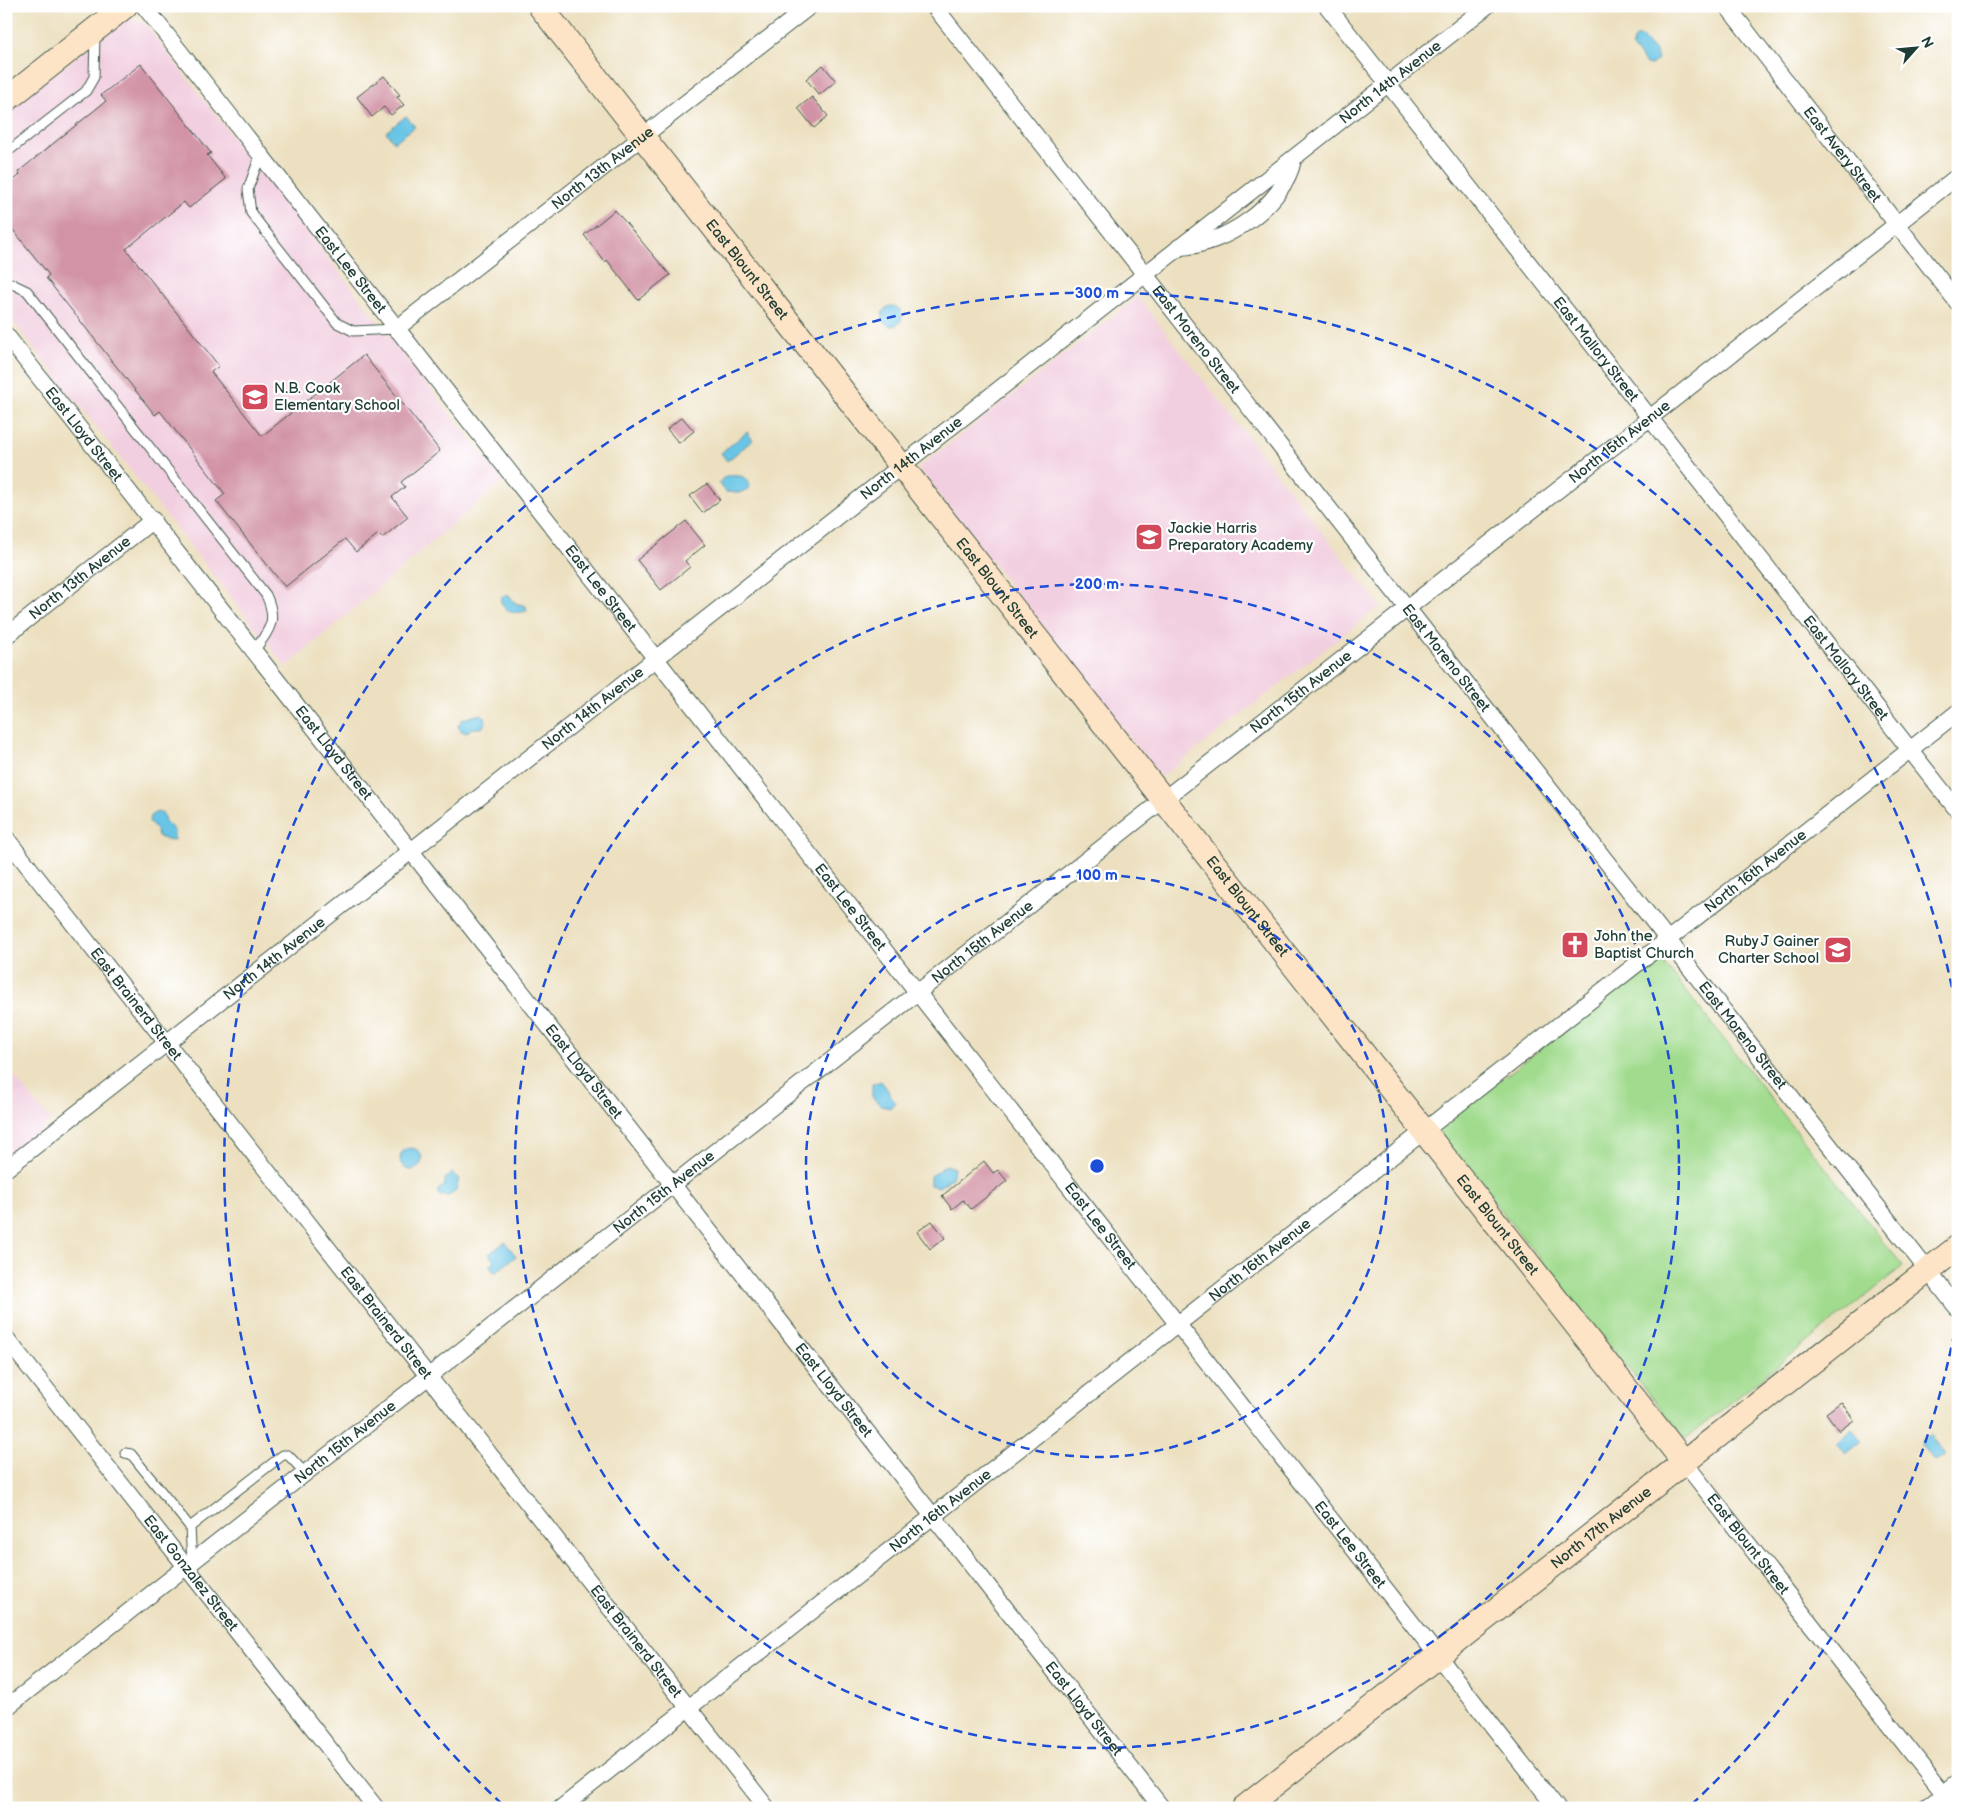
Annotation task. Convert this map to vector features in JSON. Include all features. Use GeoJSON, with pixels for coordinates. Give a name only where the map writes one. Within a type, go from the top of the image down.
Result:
{"type":"FeatureCollection","features":[{"type":"Feature","properties":{"kind":"street"},"geometry":{"type":"LineString","coordinates":[[6,100],[125,6]]}},
{"type":"Feature","properties":{"kind":"street","name":"East Lee Street"},"geometry":{"type":"LineString","coordinates":[[144,6],[1556,1808]]}},
{"type":"Feature","properties":{"kind":"street","name":"East Blount Street"},"geometry":{"type":"LineString","coordinates":[[540,6],[1955,1808]]}},
{"type":"Feature","properties":{"kind":"street","name":"North 13th Avenue"},"geometry":{"type":"LineString","coordinates":[[396,329],[810,6]]}},
{"type":"Feature","properties":{"kind":"street","name":"East Moreno Street"},"geometry":{"type":"LineString","coordinates":[[934,6],[1958,1309]]}},
{"type":"Feature","properties":{"kind":"street","name":"East Mallory Street"},"geometry":{"type":"LineString","coordinates":[[1327,6],[1958,812]]}},
{"type":"Feature","properties":{"kind":"street","name":"North 14th Avenue"},"geometry":{"type":"LineString","coordinates":[[6,1169],[1179,248],[1205,244],[1227,235],[1243,225],[1266,205],[1283,183],[1291,171],[1293,159],[1487,6]]}},
{"type":"Feature","properties":{"kind":"street","name":"East Avery Street"},"geometry":{"type":"LineString","coordinates":[[1727,6],[1958,303]]}},
{"type":"Feature","properties":{"kind":"street","name":"North 15th Avenue"},"geometry":{"type":"LineString","coordinates":[[6,1708],[1958,176]]}},
{"type":"Feature","properties":{"kind":"street","name":"East Lloyd Street"},"geometry":{"type":"LineString","coordinates":[[6,334],[1162,1808]]}},
{"type":"Feature","properties":{"kind":"street","name":"North 13th Avenue"},"geometry":{"type":"LineString","coordinates":[[6,636],[153,520]]}},
{"type":"Feature","properties":{"kind":"street","name":"North 16th Avenue"},"geometry":{"type":"LineString","coordinates":[[561,1808],[1958,712]]}},
{"type":"Feature","properties":{"kind":"street","name":"East Brainerd Street"},"geometry":{"type":"LineString","coordinates":[[6,838],[767,1808]]}},
{"type":"Feature","properties":{"kind":"street","name":"North 17th Avenue"},"geometry":{"type":"LineString","coordinates":[[1244,1808],[1958,1247]]}},
{"type":"Feature","properties":{"kind":"street","name":"East Gonzalez Street"},"geometry":{"type":"LineString","coordinates":[[6,1338],[189,1565],[376,1808]]}},
{"type":"Feature","properties":{"kind":"street"},"geometry":{"type":"LineString","coordinates":[[1925,1808],[1958,1782]]}},
{"type":"Feature","properties":{"kind":"lane"},"geometry":{"type":"LineString","coordinates":[[6,153],[86,91],[94,76],[95,30]]}},
{"type":"Feature","properties":{"kind":"lane"},"geometry":{"type":"LineString","coordinates":[[260,156],[248,189],[251,212],[337,323],[353,331],[396,329]]}},
{"type":"Feature","properties":{"kind":"lane"},"geometry":{"type":"LineString","coordinates":[[6,281],[27,291],[266,595],[273,611],[271,627],[254,650]]}},
{"type":"Feature","properties":{"kind":"lane"},"geometry":{"type":"LineString","coordinates":[[125,1453],[131,1454],[190,1527],[189,1565]]}},
{"type":"Feature","properties":{"kind":"lane"},"geometry":{"type":"LineString","coordinates":[[190,1527],[282,1455],[288,1455],[305,1474]]}},
{"type":"Feature","properties":{"kind":"shaded area","name":"N.B. Cook Elementary School"},"geometry":{"type":"Polygon","coordinates":[[[127,19],[144,23],[503,481],[286,667],[6,313],[6,110],[127,19]]]}},
{"type":"Feature","properties":{"kind":"shaded area","name":"Jackie Harris Preparatory Academy"},"geometry":{"type":"Polygon","coordinates":[[[1138,297],[1380,606],[1161,777],[918,468],[1138,297]]]}},
{"type":"Feature","properties":{"kind":"shaded area"},"geometry":{"type":"Polygon","coordinates":[[[6,1066],[51,1121],[6,1156],[6,1066]]]}},
{"type":"Feature","properties":{"kind":"green space"},"geometry":{"type":"Polygon","coordinates":[[[1659,957],[1903,1266],[1685,1439],[1436,1130],[1659,957]]]}},
{"type":"Feature","properties":{"kind":"water"},"geometry":{"type":"Polygon","coordinates":[[[1640,36],[1656,52],[1658,60],[1651,65],[1646,64],[1632,47],[1635,38],[1640,36]]]}},
{"type":"Feature","properties":{"kind":"water"},"geometry":{"type":"Polygon","coordinates":[[[406,116],[415,127],[394,142],[386,132],[406,116]]]}},
{"type":"Feature","properties":{"kind":"water"},"geometry":{"type":"Polygon","coordinates":[[[888,306],[896,306],[902,312],[902,320],[896,326],[888,326],[882,320],[882,312],[888,306]]]}},
{"type":"Feature","properties":{"kind":"water"},"geometry":{"type":"Polygon","coordinates":[[[747,432],[753,440],[727,461],[721,453],[747,432]]]}},
{"type":"Feature","properties":{"kind":"water"},"geometry":{"type":"Polygon","coordinates":[[[725,476],[741,476],[747,480],[750,488],[739,493],[726,492],[719,483],[725,476]]]}},
{"type":"Feature","properties":{"kind":"water"},"geometry":{"type":"Polygon","coordinates":[[[506,594],[515,603],[526,606],[527,611],[510,612],[504,608],[500,599],[506,594]]]}},
{"type":"Feature","properties":{"kind":"water"},"geometry":{"type":"Polygon","coordinates":[[[481,714],[485,717],[486,722],[482,728],[472,728],[466,733],[460,730],[458,726],[463,719],[481,714]]]}},
{"type":"Feature","properties":{"kind":"water"},"geometry":{"type":"Polygon","coordinates":[[[157,812],[163,814],[165,821],[174,830],[174,840],[158,836],[149,822],[150,816],[157,812]]]}},
{"type":"Feature","properties":{"kind":"water"},"geometry":{"type":"Polygon","coordinates":[[[881,1081],[895,1102],[890,1108],[881,1106],[872,1097],[872,1084],[881,1081]]]}},
{"type":"Feature","properties":{"kind":"water"},"geometry":{"type":"Polygon","coordinates":[[[411,1148],[419,1151],[422,1159],[419,1167],[411,1170],[403,1167],[400,1159],[403,1151],[411,1148]]]}},
{"type":"Feature","properties":{"kind":"water"},"geometry":{"type":"Polygon","coordinates":[[[946,1165],[954,1168],[952,1178],[939,1187],[930,1185],[930,1176],[946,1165]]]}},
{"type":"Feature","properties":{"kind":"water"},"geometry":{"type":"Polygon","coordinates":[[[452,1173],[459,1179],[456,1191],[449,1196],[441,1196],[438,1194],[438,1190],[445,1185],[445,1179],[452,1173]]]}},
{"type":"Feature","properties":{"kind":"water"},"geometry":{"type":"Polygon","coordinates":[[[505,1242],[516,1256],[495,1273],[489,1266],[495,1262],[489,1254],[505,1242]]]}},
{"type":"Feature","properties":{"kind":"water"},"geometry":{"type":"Polygon","coordinates":[[[1852,1429],[1862,1441],[1846,1454],[1836,1443],[1852,1429]]]}},
{"type":"Feature","properties":{"kind":"water"},"geometry":{"type":"Polygon","coordinates":[[[1930,1435],[1944,1454],[1944,1457],[1934,1461],[1921,1445],[1922,1439],[1930,1435]]]}},
{"type":"Feature","properties":{"kind":"building"},"geometry":{"type":"Polygon","coordinates":[[[141,64],[211,153],[207,155],[226,179],[189,208],[184,202],[126,249],[219,366],[211,372],[262,436],[364,355],[440,451],[401,482],[405,487],[392,497],[408,517],[382,538],[378,534],[356,552],[345,539],[285,587],[216,501],[225,494],[160,411],[155,415],[46,278],[49,275],[6,221],[6,187],[20,175],[18,172],[106,101],[101,95],[141,64]]]}},
{"type":"Feature","properties":{"kind":"building"},"geometry":{"type":"Polygon","coordinates":[[[823,65],[836,81],[819,95],[806,79],[823,65]]]}},
{"type":"Feature","properties":{"kind":"building"},"geometry":{"type":"Polygon","coordinates":[[[384,76],[400,95],[397,97],[404,105],[391,115],[384,107],[372,117],[357,97],[384,76]]]}},
{"type":"Feature","properties":{"kind":"building"},"geometry":{"type":"Polygon","coordinates":[[[812,97],[828,116],[814,128],[798,108],[812,97]]]}},
{"type":"Feature","properties":{"kind":"building"},"geometry":{"type":"Polygon","coordinates":[[[615,210],[670,275],[638,300],[607,260],[605,262],[584,235],[615,210]]]}},
{"type":"Feature","properties":{"kind":"building"},"geometry":{"type":"Polygon","coordinates":[[[682,417],[694,431],[679,443],[667,429],[682,417]]]}},
{"type":"Feature","properties":{"kind":"building"},"geometry":{"type":"Polygon","coordinates":[[[707,484],[720,500],[703,513],[690,496],[707,484]]]}},
{"type":"Feature","properties":{"kind":"building"},"geometry":{"type":"Polygon","coordinates":[[[686,521],[705,545],[685,561],[690,567],[661,590],[637,560],[686,521]]]}},
{"type":"Feature","properties":{"kind":"building"},"geometry":{"type":"Polygon","coordinates":[[[984,1161],[993,1173],[998,1170],[1007,1181],[971,1209],[963,1200],[952,1209],[942,1196],[984,1161]]]}},
{"type":"Feature","properties":{"kind":"building"},"geometry":{"type":"Polygon","coordinates":[[[932,1221],[945,1238],[930,1249],[917,1232],[932,1221]]]}},
{"type":"Feature","properties":{"kind":"building"},"geometry":{"type":"Polygon","coordinates":[[[1841,1402],[1854,1420],[1839,1431],[1826,1413],[1841,1402]]]}},
{"type":"Feature","properties":{"kind":"place","name":"N.B. Cook Elementary School"},"geometry":{"type":"Point","coordinates":[255,397]}},
{"type":"Feature","properties":{"kind":"place","name":"Jackie Harris Preparatory Academy"},"geometry":{"type":"Point","coordinates":[1149,537]}},
{"type":"Feature","properties":{"kind":"place","name":"John the Baptist Church"},"geometry":{"type":"Point","coordinates":[1575,945]}},
{"type":"Feature","properties":{"kind":"place","name":"Ruby J Gainer Charter School"},"geometry":{"type":"Point","coordinates":[1838,950]}}]}
